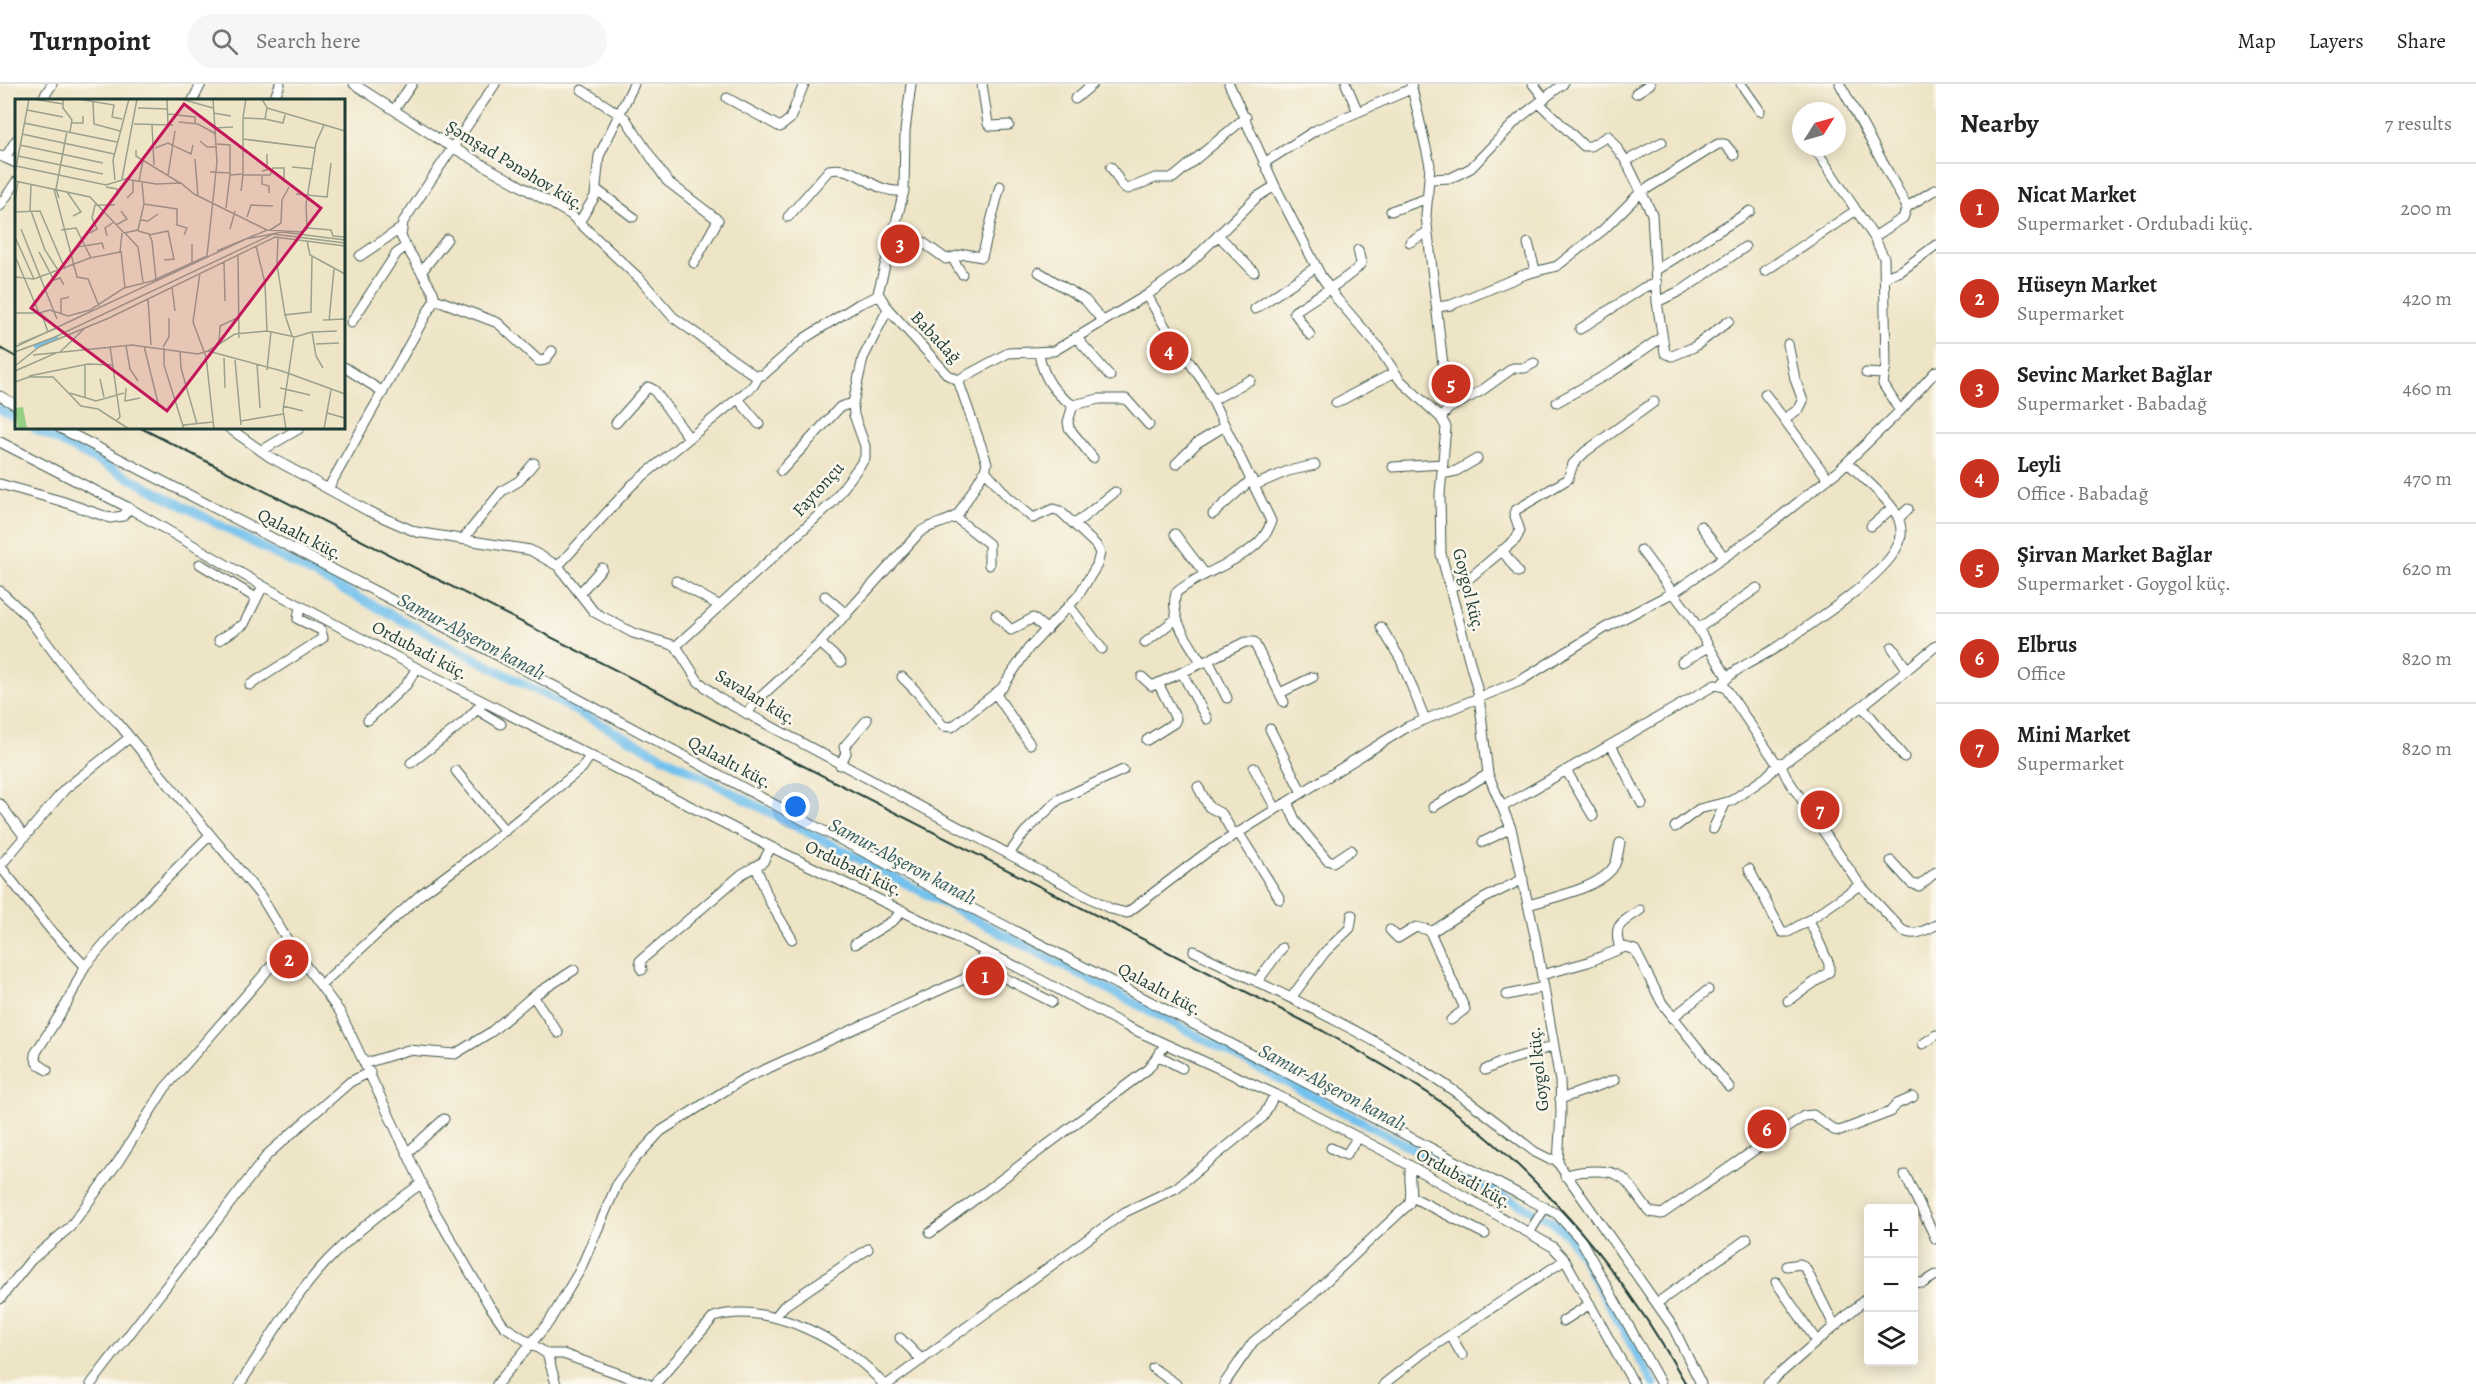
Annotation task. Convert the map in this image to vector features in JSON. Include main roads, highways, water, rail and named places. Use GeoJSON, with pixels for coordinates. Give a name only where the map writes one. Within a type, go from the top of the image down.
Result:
{"type":"FeatureCollection","features":[{"type":"Feature","properties":{"kind":"waterway","name":"Samur-Abşeron kanalı"},"geometry":{"type":"LineString","coordinates":[[0,409],[15,417]]}},
{"type":"Feature","properties":{"kind":"waterway","name":"Samur-Abşeron kanalı"},"geometry":{"type":"LineString","coordinates":[[36,429],[1550,1220],[1567,1234],[1577,1249],[1654,1384]]}},
{"type":"Feature","properties":{"kind":"railway"},"geometry":{"type":"LineString","coordinates":[[0,348],[15,356]]}},
{"type":"Feature","properties":{"kind":"railway"},"geometry":{"type":"LineString","coordinates":[[143,429],[1323,1031],[1400,1075],[1473,1126],[1536,1182],[1592,1244],[1641,1312],[1686,1384]]}},
{"type":"Feature","properties":{"kind":"place","name":"Sevinc Market Bağlar"},"geometry":{"type":"Point","coordinates":[900,244]}},
{"type":"Feature","properties":{"kind":"place","name":"Leyli"},"geometry":{"type":"Point","coordinates":[1169,351]}},
{"type":"Feature","properties":{"kind":"place","name":"Şirvan Market Bağlar"},"geometry":{"type":"Point","coordinates":[1451,384]}},
{"type":"Feature","properties":{"kind":"place","name":"Mini Market"},"geometry":{"type":"Point","coordinates":[1820,810]}},
{"type":"Feature","properties":{"kind":"place","name":"Hüseyn Market"},"geometry":{"type":"Point","coordinates":[289,959]}},
{"type":"Feature","properties":{"kind":"place","name":"Nicat Market"},"geometry":{"type":"Point","coordinates":[985,976]}},
{"type":"Feature","properties":{"kind":"place","name":"Elbrus"},"geometry":{"type":"Point","coordinates":[1767,1129]}}]}
